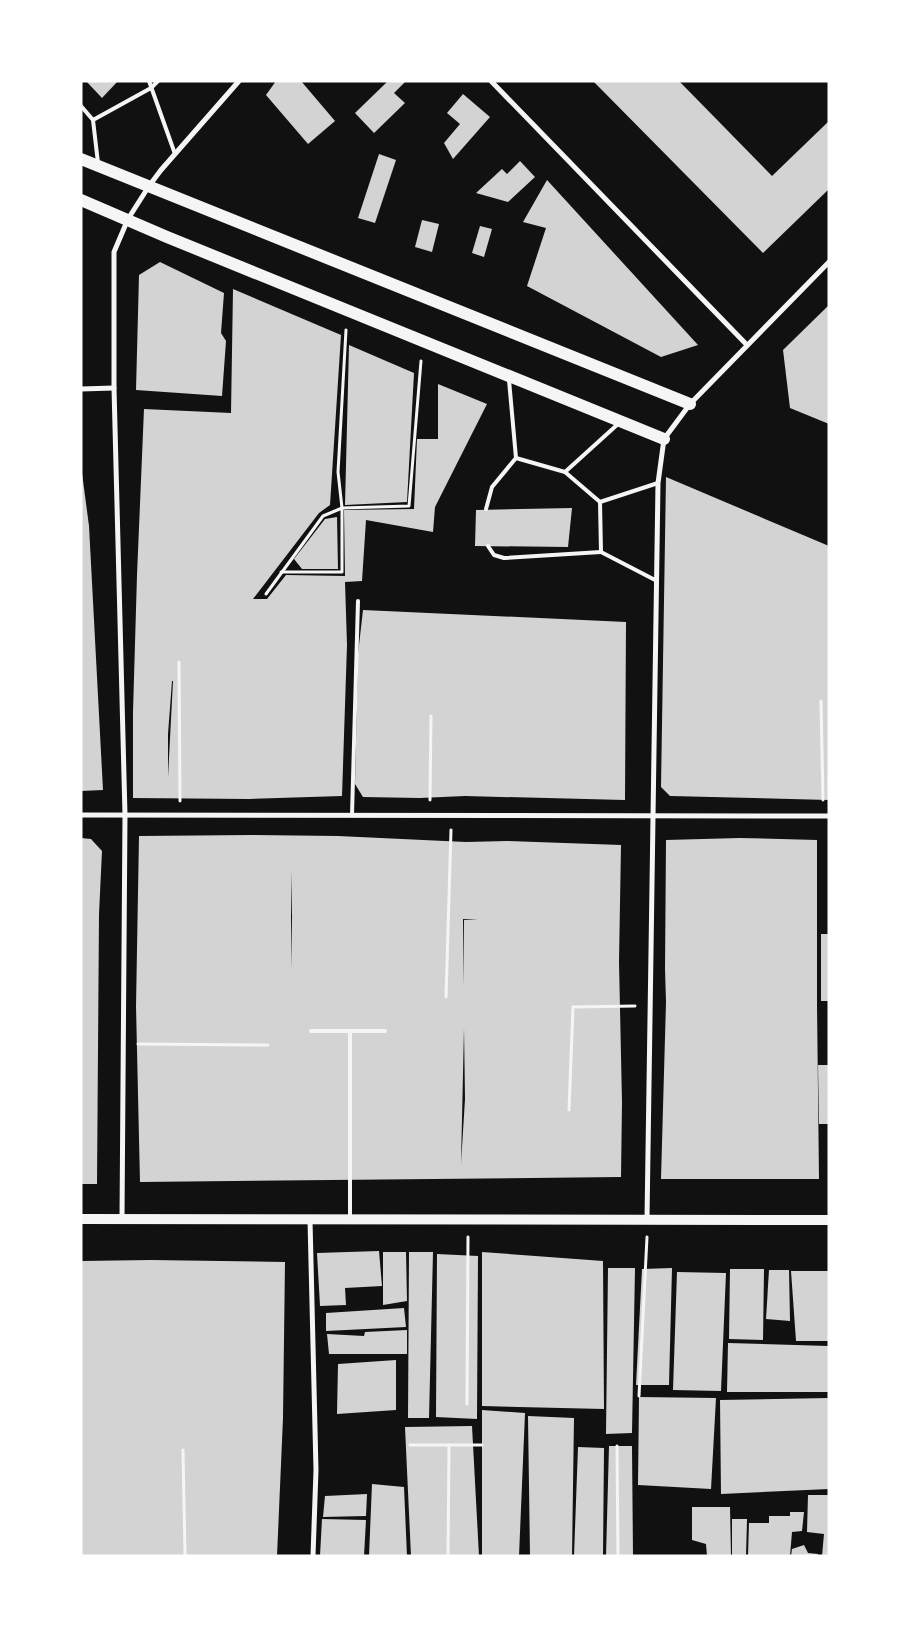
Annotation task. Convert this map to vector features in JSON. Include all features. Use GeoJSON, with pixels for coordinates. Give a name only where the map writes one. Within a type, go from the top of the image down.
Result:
{"type":"FeatureCollection","features":[{"type":"Feature","properties":{"kind":"main road"},"geometry":{"type":"LineString","coordinates":[[81,159],[690,404]]}},
{"type":"Feature","properties":{"kind":"main road"},"geometry":{"type":"LineString","coordinates":[[81,200],[664,439]]}},
{"type":"Feature","properties":{"kind":"main road"},"geometry":{"type":"LineString","coordinates":[[81,1219],[829,1220]]}},
{"type":"Feature","properties":{"kind":"street"},"geometry":{"type":"LineString","coordinates":[[122,1219],[125,815],[114,388],[114,252],[128,219],[149,186],[240,81]]}},
{"type":"Feature","properties":{"kind":"street"},"geometry":{"type":"LineString","coordinates":[[491,81],[747,345]]}},
{"type":"Feature","properties":{"kind":"street"},"geometry":{"type":"LineString","coordinates":[[647,1220],[658,483],[664,439],[690,404],[829,262]]}},
{"type":"Feature","properties":{"kind":"street"},"geometry":{"type":"LineString","coordinates":[[81,389],[114,388]]}},
{"type":"Feature","properties":{"kind":"street"},"geometry":{"type":"LineString","coordinates":[[81,815],[826,816]]}},
{"type":"Feature","properties":{"kind":"street"},"geometry":{"type":"LineString","coordinates":[[310,1219],[316,1470],[313,1556]]}},
{"type":"Feature","properties":{"kind":"lane"},"geometry":{"type":"LineString","coordinates":[[149,81],[175,154]]}},
{"type":"Feature","properties":{"kind":"lane"},"geometry":{"type":"LineString","coordinates":[[93,120],[151,88],[158,81]]}},
{"type":"Feature","properties":{"kind":"lane"},"geometry":{"type":"LineString","coordinates":[[81,106],[93,120],[98,165]]}},
{"type":"Feature","properties":{"kind":"lane"},"geometry":{"type":"LineString","coordinates":[[486,510],[492,487],[516,458],[508,375]]}},
{"type":"Feature","properties":{"kind":"lane"},"geometry":{"type":"LineString","coordinates":[[566,472],[620,421]]}},
{"type":"Feature","properties":{"kind":"lane"},"geometry":{"type":"LineString","coordinates":[[516,458],[566,472],[600,502],[601,552]]}},
{"type":"Feature","properties":{"kind":"lane"},"geometry":{"type":"LineString","coordinates":[[600,502],[658,483]]}},
{"type":"Feature","properties":{"kind":"lane"},"geometry":{"type":"LineString","coordinates":[[488,546],[494,555],[504,558],[601,552],[656,581]]}},
{"type":"Feature","properties":{"kind":"lane"},"geometry":{"type":"LineString","coordinates":[[352,815],[358,601]]}},
{"type":"Feature","properties":{"kind":"lane"},"geometry":{"type":"LineString","coordinates":[[312,1031],[385,1031]]}},
{"type":"Feature","properties":{"kind":"lane"},"geometry":{"type":"LineString","coordinates":[[350,1031],[350,1220]]}},
{"type":"Feature","properties":{"kind":"path"},"geometry":{"type":"LineString","coordinates":[[281,572],[342,572],[342,508],[338,472],[348,309]]}},
{"type":"Feature","properties":{"kind":"path"},"geometry":{"type":"LineString","coordinates":[[266,594],[323,516],[342,508],[409,506],[423,340]]}},
{"type":"Feature","properties":{"kind":"path"},"geometry":{"type":"LineString","coordinates":[[179,662],[180,815]]}},
{"type":"Feature","properties":{"kind":"path"},"geometry":{"type":"LineString","coordinates":[[821,701],[826,816]]}},
{"type":"Feature","properties":{"kind":"path"},"geometry":{"type":"LineString","coordinates":[[429,815],[431,716]]}},
{"type":"Feature","properties":{"kind":"path"},"geometry":{"type":"LineString","coordinates":[[446,997],[451,815]]}},
{"type":"Feature","properties":{"kind":"path"},"geometry":{"type":"LineString","coordinates":[[569,1110],[574,1007],[650,1006]]}},
{"type":"Feature","properties":{"kind":"path"},"geometry":{"type":"LineString","coordinates":[[124,1044],[268,1045]]}},
{"type":"Feature","properties":{"kind":"path"},"geometry":{"type":"LineString","coordinates":[[467,1404],[468,1220]]}},
{"type":"Feature","properties":{"kind":"path"},"geometry":{"type":"LineString","coordinates":[[639,1396],[647,1220]]}},
{"type":"Feature","properties":{"kind":"path"},"geometry":{"type":"LineString","coordinates":[[410,1445],[482,1445]]}},
{"type":"Feature","properties":{"kind":"path"},"geometry":{"type":"LineString","coordinates":[[448,1556],[449,1445]]}},
{"type":"Feature","properties":{"kind":"path"},"geometry":{"type":"LineString","coordinates":[[617,1446],[618,1556]]}},
{"type":"Feature","properties":{"kind":"path"},"geometry":{"type":"LineString","coordinates":[[183,1450],[185,1556]]}},
{"type":"Feature","properties":{"kind":"building"},"geometry":{"type":"Polygon","coordinates":[[[86,81],[118,81],[102,98],[86,81]]]}},
{"type":"Feature","properties":{"kind":"building"},"geometry":{"type":"Polygon","coordinates":[[[276,81],[301,81],[335,121],[308,144],[266,95],[276,81]]]}},
{"type":"Feature","properties":{"kind":"building"},"geometry":{"type":"Polygon","coordinates":[[[388,81],[406,81],[394,93],[405,103],[374,133],[355,113],[388,81]]]}},
{"type":"Feature","properties":{"kind":"building"},"geometry":{"type":"Polygon","coordinates":[[[593,81],[679,81],[772,176],[829,121],[829,189],[763,253],[593,81]]]}},
{"type":"Feature","properties":{"kind":"building"},"geometry":{"type":"Polygon","coordinates":[[[463,94],[490,117],[453,159],[444,143],[460,124],[447,113],[463,94]]]}},
{"type":"Feature","properties":{"kind":"building"},"geometry":{"type":"Polygon","coordinates":[[[379,154],[396,160],[375,223],[358,218],[379,154]]]}},
{"type":"Feature","properties":{"kind":"building"},"geometry":{"type":"Polygon","coordinates":[[[520,161],[535,177],[508,202],[476,193],[502,169],[507,174],[520,161]]]}},
{"type":"Feature","properties":{"kind":"building"},"geometry":{"type":"Polygon","coordinates":[[[547,180],[698,345],[661,357],[527,286],[546,228],[523,222],[547,180]]]}},
{"type":"Feature","properties":{"kind":"building"},"geometry":{"type":"Polygon","coordinates":[[[422,220],[439,224],[432,252],[415,247],[422,220]]]}},
{"type":"Feature","properties":{"kind":"building"},"geometry":{"type":"Polygon","coordinates":[[[480,226],[492,229],[484,257],[472,253],[480,226]]]}},
{"type":"Feature","properties":{"kind":"building"},"geometry":{"type":"Polygon","coordinates":[[[160,262],[224,293],[221,333],[226,341],[222,396],[136,390],[139,275],[160,262]]]}},
{"type":"Feature","properties":{"kind":"building"},"geometry":{"type":"Polygon","coordinates":[[[233,289],[341,335],[330,505],[319,513],[253,599],[267,599],[286,575],[345,576],[344,510],[414,509],[417,439],[438,439],[438,384],[487,404],[435,507],[433,532],[366,520],[362,581],[345,582],[347,645],[342,796],[249,799],[133,798],[133,712],[144,409],[231,413],[233,289]],[[173,681],[168,734],[168,777],[173,681]]]}},
{"type":"Feature","properties":{"kind":"building"},"geometry":{"type":"Polygon","coordinates":[[[829,305],[829,424],[790,408],[783,350],[829,305]]]}},
{"type":"Feature","properties":{"kind":"building"},"geometry":{"type":"Polygon","coordinates":[[[349,345],[414,373],[407,502],[345,505],[349,345]]]}},
{"type":"Feature","properties":{"kind":"building"},"geometry":{"type":"Polygon","coordinates":[[[81,473],[89,526],[103,790],[81,791],[81,473]]]}},
{"type":"Feature","properties":{"kind":"building"},"geometry":{"type":"Polygon","coordinates":[[[666,477],[829,546],[829,800],[670,796],[661,787],[666,477]]]}},
{"type":"Feature","properties":{"kind":"building"},"geometry":{"type":"Polygon","coordinates":[[[572,508],[568,547],[475,546],[476,510],[572,508]]]}},
{"type":"Feature","properties":{"kind":"building"},"geometry":{"type":"Polygon","coordinates":[[[337,517],[338,569],[302,569],[294,559],[325,519],[337,517]]]}},
{"type":"Feature","properties":{"kind":"building"},"geometry":{"type":"Polygon","coordinates":[[[363,610],[626,622],[625,800],[465,796],[420,798],[363,797],[355,784],[358,654],[363,610]]]}},
{"type":"Feature","properties":{"kind":"building"},"geometry":{"type":"Polygon","coordinates":[[[139,836],[338,836],[466,842],[507,841],[621,845],[619,962],[622,1102],[621,1177],[140,1182],[136,1006],[139,836]],[[292,871],[291,917],[292,969],[292,871]],[[463,919],[463,987],[464,920],[478,920],[463,919]],[[464,1028],[461,1164],[465,1099],[464,1028]]]}},
{"type":"Feature","properties":{"kind":"building"},"geometry":{"type":"Polygon","coordinates":[[[81,838],[91,839],[102,851],[99,914],[97,1184],[81,1184],[81,838]]]}},
{"type":"Feature","properties":{"kind":"building"},"geometry":{"type":"Polygon","coordinates":[[[740,838],[817,840],[819,1179],[661,1179],[666,1002],[666,840],[740,838]]]}},
{"type":"Feature","properties":{"kind":"building"},"geometry":{"type":"Polygon","coordinates":[[[821,934],[829,934],[829,1001],[821,1001],[821,934]]]}},
{"type":"Feature","properties":{"kind":"building"},"geometry":{"type":"Polygon","coordinates":[[[818,1065],[829,1065],[829,1124],[819,1124],[818,1065]]]}},
{"type":"Feature","properties":{"kind":"building"},"geometry":{"type":"Polygon","coordinates":[[[379,1251],[382,1286],[345,1288],[346,1305],[320,1306],[317,1253],[379,1251]]]}},
{"type":"Feature","properties":{"kind":"building"},"geometry":{"type":"Polygon","coordinates":[[[383,1252],[406,1252],[407,1301],[383,1305],[383,1252]]]}},
{"type":"Feature","properties":{"kind":"building"},"geometry":{"type":"Polygon","coordinates":[[[409,1252],[433,1252],[429,1418],[408,1418],[409,1252]]]}},
{"type":"Feature","properties":{"kind":"building"},"geometry":{"type":"Polygon","coordinates":[[[482,1252],[603,1261],[604,1409],[482,1406],[482,1252]]]}},
{"type":"Feature","properties":{"kind":"building"},"geometry":{"type":"Polygon","coordinates":[[[437,1254],[478,1256],[477,1419],[436,1417],[437,1254]]]}},
{"type":"Feature","properties":{"kind":"building"},"geometry":{"type":"Polygon","coordinates":[[[81,1261],[285,1262],[283,1418],[277,1556],[81,1556],[81,1261]]]}},
{"type":"Feature","properties":{"kind":"building"},"geometry":{"type":"Polygon","coordinates":[[[608,1268],[635,1268],[632,1433],[606,1434],[608,1268]]]}},
{"type":"Feature","properties":{"kind":"building"},"geometry":{"type":"Polygon","coordinates":[[[672,1268],[669,1385],[636,1385],[642,1269],[672,1268]]]}},
{"type":"Feature","properties":{"kind":"building"},"geometry":{"type":"Polygon","coordinates":[[[730,1269],[764,1269],[763,1340],[729,1339],[730,1269]]]}},
{"type":"Feature","properties":{"kind":"building"},"geometry":{"type":"Polygon","coordinates":[[[769,1270],[789,1270],[790,1321],[766,1319],[769,1270]]]}},
{"type":"Feature","properties":{"kind":"building"},"geometry":{"type":"Polygon","coordinates":[[[791,1271],[829,1271],[829,1341],[796,1341],[791,1271]]]}},
{"type":"Feature","properties":{"kind":"building"},"geometry":{"type":"Polygon","coordinates":[[[677,1272],[726,1273],[721,1391],[673,1390],[677,1272]]]}},
{"type":"Feature","properties":{"kind":"building"},"geometry":{"type":"Polygon","coordinates":[[[404,1308],[406,1327],[326,1331],[326,1313],[404,1308]]]}},
{"type":"Feature","properties":{"kind":"building"},"geometry":{"type":"Polygon","coordinates":[[[407,1330],[407,1354],[329,1354],[327,1334],[364,1336],[365,1332],[407,1330]]]}},
{"type":"Feature","properties":{"kind":"building"},"geometry":{"type":"Polygon","coordinates":[[[728,1343],[829,1346],[829,1392],[727,1392],[728,1343]]]}},
{"type":"Feature","properties":{"kind":"building"},"geometry":{"type":"Polygon","coordinates":[[[396,1360],[396,1410],[337,1414],[338,1364],[396,1360]]]}},
{"type":"Feature","properties":{"kind":"building"},"geometry":{"type":"Polygon","coordinates":[[[639,1397],[716,1398],[711,1489],[638,1485],[639,1397]]]}},
{"type":"Feature","properties":{"kind":"building"},"geometry":{"type":"Polygon","coordinates":[[[829,1398],[829,1489],[721,1494],[720,1400],[829,1398]]]}},
{"type":"Feature","properties":{"kind":"building"},"geometry":{"type":"Polygon","coordinates":[[[482,1410],[525,1413],[519,1556],[482,1556],[482,1410]]]}},
{"type":"Feature","properties":{"kind":"building"},"geometry":{"type":"Polygon","coordinates":[[[528,1416],[574,1418],[572,1556],[530,1556],[528,1416]]]}},
{"type":"Feature","properties":{"kind":"building"},"geometry":{"type":"Polygon","coordinates":[[[472,1426],[479,1556],[411,1556],[405,1427],[472,1426]]]}},
{"type":"Feature","properties":{"kind":"building"},"geometry":{"type":"Polygon","coordinates":[[[609,1446],[632,1446],[633,1556],[606,1556],[609,1446]]]}},
{"type":"Feature","properties":{"kind":"building"},"geometry":{"type":"Polygon","coordinates":[[[578,1447],[604,1448],[603,1556],[574,1556],[578,1447]]]}},
{"type":"Feature","properties":{"kind":"building"},"geometry":{"type":"Polygon","coordinates":[[[372,1484],[404,1487],[407,1556],[369,1556],[372,1484]]]}},
{"type":"Feature","properties":{"kind":"building"},"geometry":{"type":"Polygon","coordinates":[[[367,1494],[366,1516],[323,1517],[325,1496],[367,1494]]]}},
{"type":"Feature","properties":{"kind":"building"},"geometry":{"type":"Polygon","coordinates":[[[808,1495],[829,1495],[829,1556],[822,1556],[824,1534],[807,1532],[808,1495]]]}},
{"type":"Feature","properties":{"kind":"building"},"geometry":{"type":"Polygon","coordinates":[[[692,1507],[730,1507],[731,1556],[707,1556],[706,1544],[692,1540],[692,1507]]]}},
{"type":"Feature","properties":{"kind":"building"},"geometry":{"type":"Polygon","coordinates":[[[790,1512],[804,1512],[802,1531],[792,1532],[790,1556],[748,1556],[749,1523],[769,1523],[769,1516],[790,1516],[790,1512]]]}},
{"type":"Feature","properties":{"kind":"building"},"geometry":{"type":"Polygon","coordinates":[[[322,1519],[366,1520],[364,1556],[320,1556],[322,1519]]]}},
{"type":"Feature","properties":{"kind":"building"},"geometry":{"type":"Polygon","coordinates":[[[732,1519],[747,1519],[746,1556],[732,1556],[732,1519]]]}},
{"type":"Feature","properties":{"kind":"building"},"geometry":{"type":"Polygon","coordinates":[[[804,1545],[808,1553],[818,1554],[818,1556],[791,1556],[792,1549],[804,1545]]]}}]}
